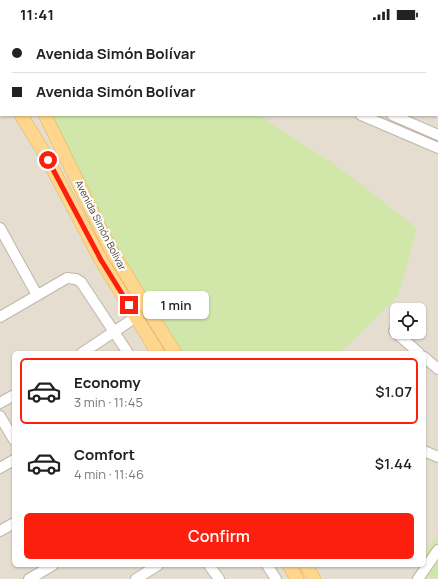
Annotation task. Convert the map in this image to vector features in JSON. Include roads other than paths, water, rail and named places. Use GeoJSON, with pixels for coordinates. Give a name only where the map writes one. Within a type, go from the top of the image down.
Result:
{"type":"FeatureCollection","features":[{"type":"Feature","properties":{"kind":"main road","name":"Avenida Simón Bolívar"},"geometry":{"type":"LineString","coordinates":[[22,116],[42,149],[101,260],[157,351]]}},
{"type":"Feature","properties":{"kind":"main road","name":"Avenida Simón Bolívar"},"geometry":{"type":"LineString","coordinates":[[45,116],[111,250],[174,351]]}},
{"type":"Feature","properties":{"kind":"main road"},"geometry":{"type":"LineString","coordinates":[[290,567],[297,579]]}},
{"type":"Feature","properties":{"kind":"main road"},"geometry":{"type":"LineString","coordinates":[[307,567],[314,579]]}},
{"type":"Feature","properties":{"kind":"street"},"geometry":{"type":"LineString","coordinates":[[363,116],[438,148]]}},
{"type":"Feature","properties":{"kind":"street"},"geometry":{"type":"LineString","coordinates":[[394,116],[438,135]]}},
{"type":"Feature","properties":{"kind":"street"},"geometry":{"type":"LineString","coordinates":[[0,228],[3,242],[37,295]]}},
{"type":"Feature","properties":{"kind":"street"},"geometry":{"type":"LineString","coordinates":[[0,317],[67,278],[76,278],[81,282],[127,351]]}},
{"type":"Feature","properties":{"kind":"street"},"geometry":{"type":"LineString","coordinates":[[85,351],[136,316]]}},
{"type":"Feature","properties":{"kind":"street"},"geometry":{"type":"LineString","coordinates":[[402,339],[417,351]]}},
{"type":"Feature","properties":{"kind":"street"},"geometry":{"type":"LineString","coordinates":[[426,359],[438,369]]}},
{"type":"Feature","properties":{"kind":"street"},"geometry":{"type":"LineString","coordinates":[[0,403],[12,396]]}},
{"type":"Feature","properties":{"kind":"street"},"geometry":{"type":"LineString","coordinates":[[0,416],[12,437]]}},
{"type":"Feature","properties":{"kind":"street"},"geometry":{"type":"LineString","coordinates":[[426,452],[438,456]]}},
{"type":"Feature","properties":{"kind":"street"},"geometry":{"type":"LineString","coordinates":[[0,468],[12,461]]}},
{"type":"Feature","properties":{"kind":"street"},"geometry":{"type":"LineString","coordinates":[[0,531],[12,524]]}},
{"type":"Feature","properties":{"kind":"street"},"geometry":{"type":"LineString","coordinates":[[418,579],[438,550]]}},
{"type":"Feature","properties":{"kind":"street"},"geometry":{"type":"LineString","coordinates":[[29,579],[50,567]]}},
{"type":"Feature","properties":{"kind":"street"},"geometry":{"type":"LineString","coordinates":[[136,579],[155,567]]}},
{"type":"Feature","properties":{"kind":"street"},"geometry":{"type":"LineString","coordinates":[[210,567],[219,579]]}},
{"type":"Feature","properties":{"kind":"street"},"geometry":{"type":"LineString","coordinates":[[268,567],[276,579]]}}]}
